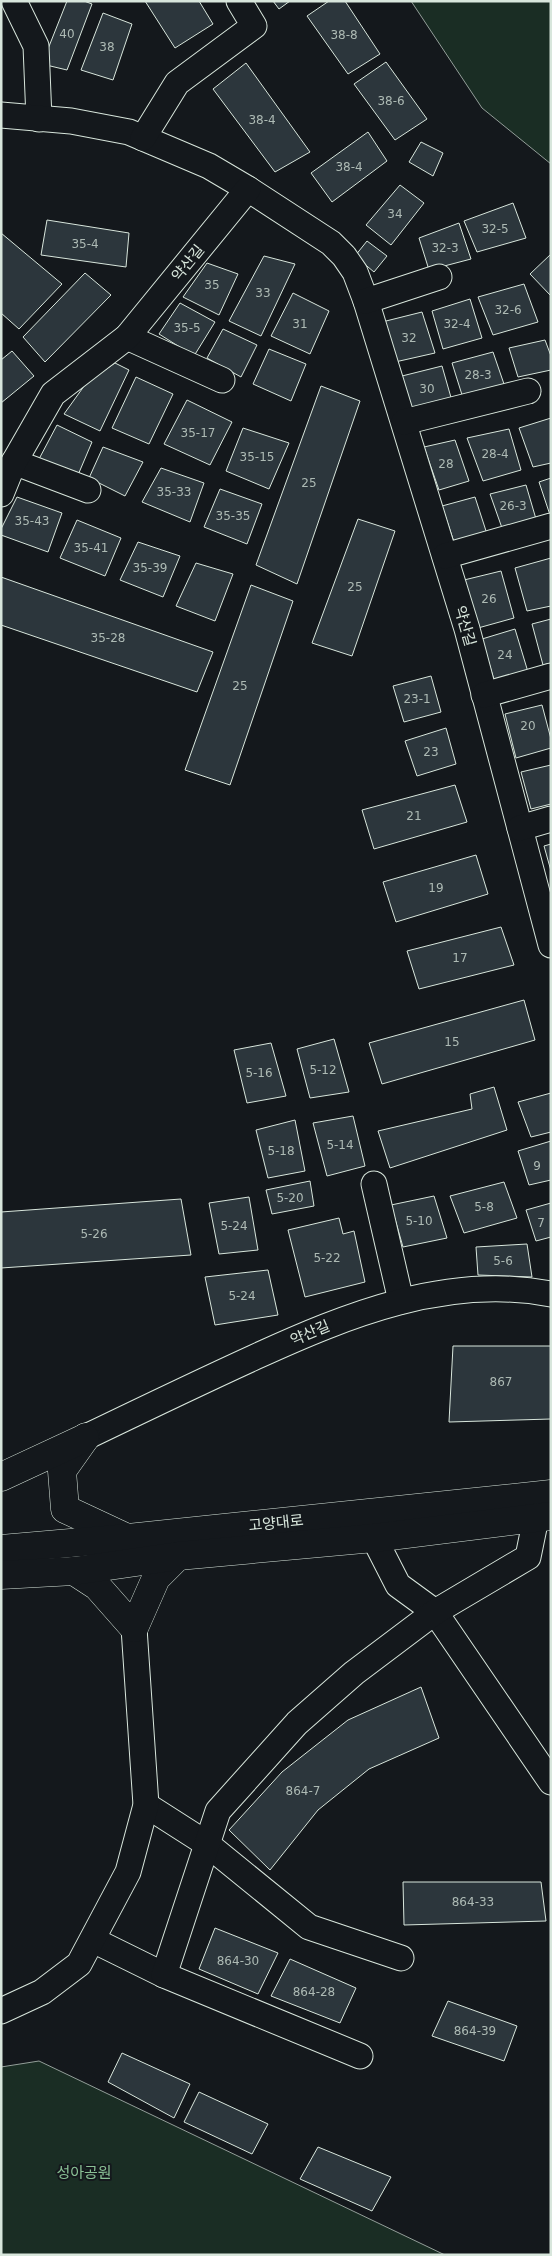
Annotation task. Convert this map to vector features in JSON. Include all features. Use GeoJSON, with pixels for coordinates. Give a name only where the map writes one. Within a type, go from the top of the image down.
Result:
{"type":"FeatureCollection","features":[{"type":"Feature","properties":{"kind":"main road"},"geometry":{"type":"LineString","coordinates":[[1,1477],[86,1437]]}},
{"type":"Feature","properties":{"kind":"main road"},"geometry":{"type":"LineString","coordinates":[[86,1437],[62,1471],[65,1509],[128,1538]]}},
{"type":"Feature","properties":{"kind":"main road","name":"고양대로"},"geometry":{"type":"LineString","coordinates":[[1,1549],[128,1538],[551,1494]]}},
{"type":"Feature","properties":{"kind":"main road","name":"고양대로"},"geometry":{"type":"LineString","coordinates":[[1,1575],[74,1571],[178,1556],[374,1538],[544,1517]]}},
{"type":"Feature","properties":{"kind":"main road"},"geometry":{"type":"LineString","coordinates":[[74,1571],[97,1586],[134,1628],[156,1578],[178,1556]]}},
{"type":"Feature","properties":{"kind":"street"},"geometry":{"type":"LineString","coordinates":[[14,1],[36,46],[39,119]]}},
{"type":"Feature","properties":{"kind":"street"},"geometry":{"type":"LineString","coordinates":[[143,138],[177,83],[254,26],[239,1]]}},
{"type":"Feature","properties":{"kind":"street","name":"약산길"},"geometry":{"type":"LineString","coordinates":[[1,115],[72,121],[120,130],[209,166],[331,243],[344,256],[355,272],[404,422],[444,556],[484,695],[551,945]]}},
{"type":"Feature","properties":{"kind":"street","name":"약산길"},"geometry":{"type":"LineString","coordinates":[[1,494],[14,462],[53,394],[127,337],[248,189]]}},
{"type":"Feature","properties":{"kind":"street"},"geometry":{"type":"LineString","coordinates":[[366,301],[439,277]]}},
{"type":"Feature","properties":{"kind":"street"},"geometry":{"type":"LineString","coordinates":[[127,337],[222,380]]}},
{"type":"Feature","properties":{"kind":"street"},"geometry":{"type":"LineString","coordinates":[[404,422],[528,392]]}},
{"type":"Feature","properties":{"kind":"street"},"geometry":{"type":"LineString","coordinates":[[14,462],[88,490]]}},
{"type":"Feature","properties":{"kind":"street"},"geometry":{"type":"LineString","coordinates":[[444,556],[551,526]]}},
{"type":"Feature","properties":{"kind":"street"},"geometry":{"type":"LineString","coordinates":[[484,695],[551,676]]}},
{"type":"Feature","properties":{"kind":"street"},"geometry":{"type":"LineString","coordinates":[[520,828],[551,818]]}},
{"type":"Feature","properties":{"kind":"street"},"geometry":{"type":"LineString","coordinates":[[374,1184],[401,1301]]}},
{"type":"Feature","properties":{"kind":"street","name":"약산길"},"geometry":{"type":"LineString","coordinates":[[86,1437],[193,1385],[316,1330],[368,1310],[423,1295],[478,1290],[530,1290],[551,1294]]}},
{"type":"Feature","properties":{"kind":"street"},"geometry":{"type":"LineString","coordinates":[[164,1975],[218,1811],[297,1723],[354,1673],[436,1612],[528,1557],[544,1517]]}},
{"type":"Feature","properties":{"kind":"street"},"geometry":{"type":"LineString","coordinates":[[374,1538],[398,1585],[436,1612],[551,1782]]}},
{"type":"Feature","properties":{"kind":"street"},"geometry":{"type":"LineString","coordinates":[[1,2011],[42,1992],[79,1964],[128,1872],[146,1804],[134,1628]]}},
{"type":"Feature","properties":{"kind":"street"},"geometry":{"type":"LineString","coordinates":[[146,1804],[207,1844],[309,1927],[401,1958]]}},
{"type":"Feature","properties":{"kind":"street"},"geometry":{"type":"LineString","coordinates":[[93,1940],[164,1975],[360,2056]]}},
{"type":"Feature","properties":{"kind":"green space"},"geometry":{"type":"Polygon","coordinates":[[[411,1],[551,1],[551,164],[482,108],[411,1]]]}},
{"type":"Feature","properties":{"kind":"green space","name":"성아공원"},"geometry":{"type":"Polygon","coordinates":[[[39,2061],[445,2255],[1,2255],[1,2067],[39,2061]]]}},
{"type":"Feature","properties":{"kind":"building"},"geometry":{"type":"Polygon","coordinates":[[[67,1],[84,1],[92,4],[67,70],[42,64],[67,1]]]}},
{"type":"Feature","properties":{"kind":"building"},"geometry":{"type":"Polygon","coordinates":[[[145,1],[199,1],[213,24],[175,48],[145,1]]]}},
{"type":"Feature","properties":{"kind":"building"},"geometry":{"type":"Polygon","coordinates":[[[273,1],[290,1],[279,9],[273,1]]]}},
{"type":"Feature","properties":{"kind":"building"},"geometry":{"type":"Polygon","coordinates":[[[329,1],[345,1],[380,54],[348,74],[307,16],[329,1]]]}},
{"type":"Feature","properties":{"kind":"building"},"geometry":{"type":"Polygon","coordinates":[[[103,13],[132,24],[113,80],[81,70],[103,13]]]}},
{"type":"Feature","properties":{"kind":"building"},"geometry":{"type":"Polygon","coordinates":[[[386,62],[427,119],[395,140],[354,84],[386,62]]]}},
{"type":"Feature","properties":{"kind":"building"},"geometry":{"type":"Polygon","coordinates":[[[246,63],[310,152],[275,172],[213,89],[246,63]]]}},
{"type":"Feature","properties":{"kind":"building"},"geometry":{"type":"Polygon","coordinates":[[[368,132],[387,161],[332,202],[311,173],[368,132]]]}},
{"type":"Feature","properties":{"kind":"building"},"geometry":{"type":"Polygon","coordinates":[[[421,142],[443,153],[433,176],[409,162],[421,142]]]}},
{"type":"Feature","properties":{"kind":"building"},"geometry":{"type":"Polygon","coordinates":[[[400,185],[424,203],[391,245],[366,225],[400,185]]]}},
{"type":"Feature","properties":{"kind":"building"},"geometry":{"type":"Polygon","coordinates":[[[513,203],[526,238],[477,252],[464,221],[513,203]]]}},
{"type":"Feature","properties":{"kind":"building"},"geometry":{"type":"Polygon","coordinates":[[[47,220],[129,233],[126,267],[41,255],[47,220]]]}},
{"type":"Feature","properties":{"kind":"building"},"geometry":{"type":"Polygon","coordinates":[[[459,223],[471,259],[429,270],[419,238],[459,223]]]}},
{"type":"Feature","properties":{"kind":"building"},"geometry":{"type":"Polygon","coordinates":[[[1,233],[62,284],[19,329],[1,313],[1,233]]]}},
{"type":"Feature","properties":{"kind":"building"},"geometry":{"type":"Polygon","coordinates":[[[367,241],[387,256],[374,272],[355,256],[367,241]]]}},
{"type":"Feature","properties":{"kind":"building"},"geometry":{"type":"Polygon","coordinates":[[[551,254],[551,296],[530,274],[551,254]]]}},
{"type":"Feature","properties":{"kind":"building"},"geometry":{"type":"Polygon","coordinates":[[[264,256],[295,264],[261,336],[229,321],[264,256]]]}},
{"type":"Feature","properties":{"kind":"building"},"geometry":{"type":"Polygon","coordinates":[[[207,263],[238,274],[219,315],[183,297],[207,263]]]}},
{"type":"Feature","properties":{"kind":"building"},"geometry":{"type":"Polygon","coordinates":[[[85,273],[111,295],[45,362],[23,337],[85,273]]]}},
{"type":"Feature","properties":{"kind":"building"},"geometry":{"type":"Polygon","coordinates":[[[524,284],[538,322],[493,335],[478,297],[524,284]]]}},
{"type":"Feature","properties":{"kind":"building"},"geometry":{"type":"Polygon","coordinates":[[[293,293],[329,311],[310,354],[271,336],[293,293]]]}},
{"type":"Feature","properties":{"kind":"building"},"geometry":{"type":"Polygon","coordinates":[[[470,299],[482,338],[443,349],[432,311],[470,299]]]}},
{"type":"Feature","properties":{"kind":"building"},"geometry":{"type":"Polygon","coordinates":[[[180,303],[215,322],[194,356],[159,334],[180,303]]]}},
{"type":"Feature","properties":{"kind":"building"},"geometry":{"type":"Polygon","coordinates":[[[422,312],[435,353],[395,362],[382,322],[422,312]]]}},
{"type":"Feature","properties":{"kind":"building"},"geometry":{"type":"Polygon","coordinates":[[[223,329],[257,345],[241,377],[207,358],[223,329]]]}},
{"type":"Feature","properties":{"kind":"building"},"geometry":{"type":"Polygon","coordinates":[[[545,340],[551,356],[551,370],[518,377],[509,348],[545,340]]]}},
{"type":"Feature","properties":{"kind":"building"},"geometry":{"type":"Polygon","coordinates":[[[269,349],[306,364],[291,401],[253,384],[269,349]]]}},
{"type":"Feature","properties":{"kind":"building"},"geometry":{"type":"Polygon","coordinates":[[[12,351],[34,376],[1,403],[1,360],[12,351]]]}},
{"type":"Feature","properties":{"kind":"building"},"geometry":{"type":"Polygon","coordinates":[[[493,352],[505,387],[463,398],[452,363],[493,352]]]}},
{"type":"Feature","properties":{"kind":"building"},"geometry":{"type":"Polygon","coordinates":[[[115,363],[129,370],[100,431],[64,414],[87,382],[115,363]]]}},
{"type":"Feature","properties":{"kind":"building"},"geometry":{"type":"Polygon","coordinates":[[[442,366],[452,401],[411,410],[402,376],[442,366]]]}},
{"type":"Feature","properties":{"kind":"building"},"geometry":{"type":"Polygon","coordinates":[[[136,377],[173,394],[149,444],[112,428],[136,377]]]}},
{"type":"Feature","properties":{"kind":"building"},"geometry":{"type":"Polygon","coordinates":[[[321,386],[360,401],[297,584],[256,565],[321,386]]]}},
{"type":"Feature","properties":{"kind":"building"},"geometry":{"type":"Polygon","coordinates":[[[187,400],[232,422],[210,465],[164,444],[187,400]]]}},
{"type":"Feature","properties":{"kind":"building"},"geometry":{"type":"Polygon","coordinates":[[[551,418],[551,463],[533,467],[519,428],[551,418]]]}},
{"type":"Feature","properties":{"kind":"building"},"geometry":{"type":"Polygon","coordinates":[[[57,425],[92,442],[78,475],[39,459],[57,425]]]}},
{"type":"Feature","properties":{"kind":"building"},"geometry":{"type":"Polygon","coordinates":[[[243,428],[289,443],[269,489],[226,471],[243,428]]]}},
{"type":"Feature","properties":{"kind":"building"},"geometry":{"type":"Polygon","coordinates":[[[509,429],[521,470],[483,481],[467,438],[509,429]]]}},
{"type":"Feature","properties":{"kind":"building"},"geometry":{"type":"Polygon","coordinates":[[[455,440],[469,481],[439,490],[424,447],[455,440]]]}},
{"type":"Feature","properties":{"kind":"building"},"geometry":{"type":"Polygon","coordinates":[[[103,447],[143,462],[125,496],[89,478],[103,447]]]}},
{"type":"Feature","properties":{"kind":"building"},"geometry":{"type":"Polygon","coordinates":[[[161,468],[204,483],[190,522],[142,502],[161,468]]]}},
{"type":"Feature","properties":{"kind":"building"},"geometry":{"type":"Polygon","coordinates":[[[551,478],[551,515],[550,515],[539,482],[551,478]]]}},
{"type":"Feature","properties":{"kind":"building"},"geometry":{"type":"Polygon","coordinates":[[[526,485],[536,519],[502,528],[490,494],[526,485]]]}},
{"type":"Feature","properties":{"kind":"building"},"geometry":{"type":"Polygon","coordinates":[[[220,489],[262,504],[247,544],[204,527],[220,489]]]}},
{"type":"Feature","properties":{"kind":"building"},"geometry":{"type":"Polygon","coordinates":[[[17,497],[62,513],[48,552],[1,535],[1,529],[17,497]]]}},
{"type":"Feature","properties":{"kind":"building"},"geometry":{"type":"Polygon","coordinates":[[[475,497],[487,534],[454,542],[442,506],[475,497]]]}},
{"type":"Feature","properties":{"kind":"building"},"geometry":{"type":"Polygon","coordinates":[[[358,519],[395,531],[352,656],[312,643],[358,519]]]}},
{"type":"Feature","properties":{"kind":"building"},"geometry":{"type":"Polygon","coordinates":[[[77,520],[121,538],[105,576],[60,558],[77,520]]]}},
{"type":"Feature","properties":{"kind":"building"},"geometry":{"type":"Polygon","coordinates":[[[138,542],[180,556],[163,597],[120,580],[138,542]]]}},
{"type":"Feature","properties":{"kind":"building"},"geometry":{"type":"Polygon","coordinates":[[[551,558],[551,606],[527,611],[515,568],[551,558]]]}},
{"type":"Feature","properties":{"kind":"building"},"geometry":{"type":"Polygon","coordinates":[[[196,563],[233,574],[215,621],[176,606],[196,563]]]}},
{"type":"Feature","properties":{"kind":"building"},"geometry":{"type":"Polygon","coordinates":[[[501,571],[514,618],[478,628],[464,580],[501,571]]]}},
{"type":"Feature","properties":{"kind":"building"},"geometry":{"type":"Polygon","coordinates":[[[1,577],[213,652],[197,692],[1,625],[1,577]]]}},
{"type":"Feature","properties":{"kind":"building"},"geometry":{"type":"Polygon","coordinates":[[[251,585],[293,601],[230,785],[185,770],[251,585]]]}},
{"type":"Feature","properties":{"kind":"building"},"geometry":{"type":"Polygon","coordinates":[[[551,619],[551,663],[543,665],[532,624],[551,619]]]}},
{"type":"Feature","properties":{"kind":"building"},"geometry":{"type":"Polygon","coordinates":[[[515,629],[528,672],[494,680],[482,639],[515,629]]]}},
{"type":"Feature","properties":{"kind":"building"},"geometry":{"type":"Polygon","coordinates":[[[431,676],[441,712],[404,722],[393,686],[431,676]]]}},
{"type":"Feature","properties":{"kind":"building"},"geometry":{"type":"Polygon","coordinates":[[[542,705],[551,739],[551,748],[516,758],[505,714],[542,705]]]}},
{"type":"Feature","properties":{"kind":"building"},"geometry":{"type":"Polygon","coordinates":[[[446,728],[456,764],[417,776],[405,741],[446,728]]]}},
{"type":"Feature","properties":{"kind":"building"},"geometry":{"type":"Polygon","coordinates":[[[551,765],[551,804],[531,809],[521,772],[551,765]]]}},
{"type":"Feature","properties":{"kind":"building"},"geometry":{"type":"Polygon","coordinates":[[[455,785],[467,822],[374,849],[362,810],[455,785]]]}},
{"type":"Feature","properties":{"kind":"building"},"geometry":{"type":"Polygon","coordinates":[[[551,844],[551,871],[544,846],[551,844]]]}},
{"type":"Feature","properties":{"kind":"building"},"geometry":{"type":"Polygon","coordinates":[[[476,855],[488,894],[396,922],[383,882],[476,855]]]}},
{"type":"Feature","properties":{"kind":"building"},"geometry":{"type":"Polygon","coordinates":[[[501,927],[514,965],[419,989],[407,951],[501,927]]]}},
{"type":"Feature","properties":{"kind":"building"},"geometry":{"type":"Polygon","coordinates":[[[524,1000],[535,1040],[382,1084],[369,1043],[524,1000]]]}},
{"type":"Feature","properties":{"kind":"building"},"geometry":{"type":"Polygon","coordinates":[[[334,1039],[349,1092],[310,1098],[297,1049],[334,1039]]]}},
{"type":"Feature","properties":{"kind":"building"},"geometry":{"type":"Polygon","coordinates":[[[271,1043],[286,1096],[247,1103],[234,1050],[271,1043]]]}},
{"type":"Feature","properties":{"kind":"building"},"geometry":{"type":"Polygon","coordinates":[[[494,1087],[507,1130],[390,1168],[378,1131],[472,1109],[470,1094],[494,1087]]]}},
{"type":"Feature","properties":{"kind":"building"},"geometry":{"type":"Polygon","coordinates":[[[551,1093],[551,1132],[531,1137],[518,1102],[551,1093]]]}},
{"type":"Feature","properties":{"kind":"building"},"geometry":{"type":"Polygon","coordinates":[[[353,1116],[365,1166],[327,1176],[313,1123],[353,1116]]]}},
{"type":"Feature","properties":{"kind":"building"},"geometry":{"type":"Polygon","coordinates":[[[295,1120],[305,1171],[268,1178],[256,1130],[295,1120]]]}},
{"type":"Feature","properties":{"kind":"building"},"geometry":{"type":"Polygon","coordinates":[[[551,1141],[551,1180],[529,1185],[518,1151],[551,1141]]]}},
{"type":"Feature","properties":{"kind":"building"},"geometry":{"type":"Polygon","coordinates":[[[310,1181],[314,1206],[272,1214],[266,1190],[310,1181]]]}},
{"type":"Feature","properties":{"kind":"building"},"geometry":{"type":"Polygon","coordinates":[[[504,1182],[517,1218],[464,1233],[450,1196],[504,1182]]]}},
{"type":"Feature","properties":{"kind":"building"},"geometry":{"type":"Polygon","coordinates":[[[434,1196],[447,1238],[403,1247],[391,1205],[434,1196]]]}},
{"type":"Feature","properties":{"kind":"building"},"geometry":{"type":"Polygon","coordinates":[[[249,1197],[258,1250],[219,1254],[209,1203],[249,1197]]]}},
{"type":"Feature","properties":{"kind":"building"},"geometry":{"type":"Polygon","coordinates":[[[181,1199],[191,1255],[1,1268],[1,1212],[181,1199]]]}},
{"type":"Feature","properties":{"kind":"building"},"geometry":{"type":"Polygon","coordinates":[[[551,1203],[551,1237],[536,1241],[526,1210],[551,1203]]]}},
{"type":"Feature","properties":{"kind":"building"},"geometry":{"type":"Polygon","coordinates":[[[339,1218],[343,1234],[354,1231],[365,1282],[305,1297],[288,1230],[339,1218]]]}},
{"type":"Feature","properties":{"kind":"building"},"geometry":{"type":"Polygon","coordinates":[[[527,1244],[532,1277],[478,1275],[476,1247],[527,1244]]]}},
{"type":"Feature","properties":{"kind":"building"},"geometry":{"type":"Polygon","coordinates":[[[268,1270],[278,1315],[215,1325],[205,1277],[268,1270]]]}},
{"type":"Feature","properties":{"kind":"building"},"geometry":{"type":"Polygon","coordinates":[[[453,1346],[551,1346],[551,1419],[449,1422],[453,1346]]]}},
{"type":"Feature","properties":{"kind":"building"},"geometry":{"type":"Polygon","coordinates":[[[421,1687],[439,1738],[369,1769],[318,1810],[270,1870],[229,1830],[282,1772],[348,1720],[421,1687]]]}},
{"type":"Feature","properties":{"kind":"building"},"geometry":{"type":"Polygon","coordinates":[[[403,1882],[541,1882],[546,1921],[404,1925],[403,1882]]]}},
{"type":"Feature","properties":{"kind":"building"},"geometry":{"type":"Polygon","coordinates":[[[215,1928],[278,1953],[258,1994],[199,1969],[215,1928]]]}},
{"type":"Feature","properties":{"kind":"building"},"geometry":{"type":"Polygon","coordinates":[[[290,1959],[356,1988],[340,2023],[271,1996],[290,1959]]]}},
{"type":"Feature","properties":{"kind":"building"},"geometry":{"type":"Polygon","coordinates":[[[448,2001],[517,2026],[504,2061],[432,2036],[448,2001]]]}},
{"type":"Feature","properties":{"kind":"building"},"geometry":{"type":"Polygon","coordinates":[[[122,2053],[190,2084],[174,2118],[108,2082],[122,2053]]]}},
{"type":"Feature","properties":{"kind":"building"},"geometry":{"type":"Polygon","coordinates":[[[199,2092],[268,2124],[252,2154],[184,2122],[199,2092]]]}},
{"type":"Feature","properties":{"kind":"building"},"geometry":{"type":"Polygon","coordinates":[[[318,2147],[391,2177],[372,2211],[300,2179],[318,2147]]]}}]}
